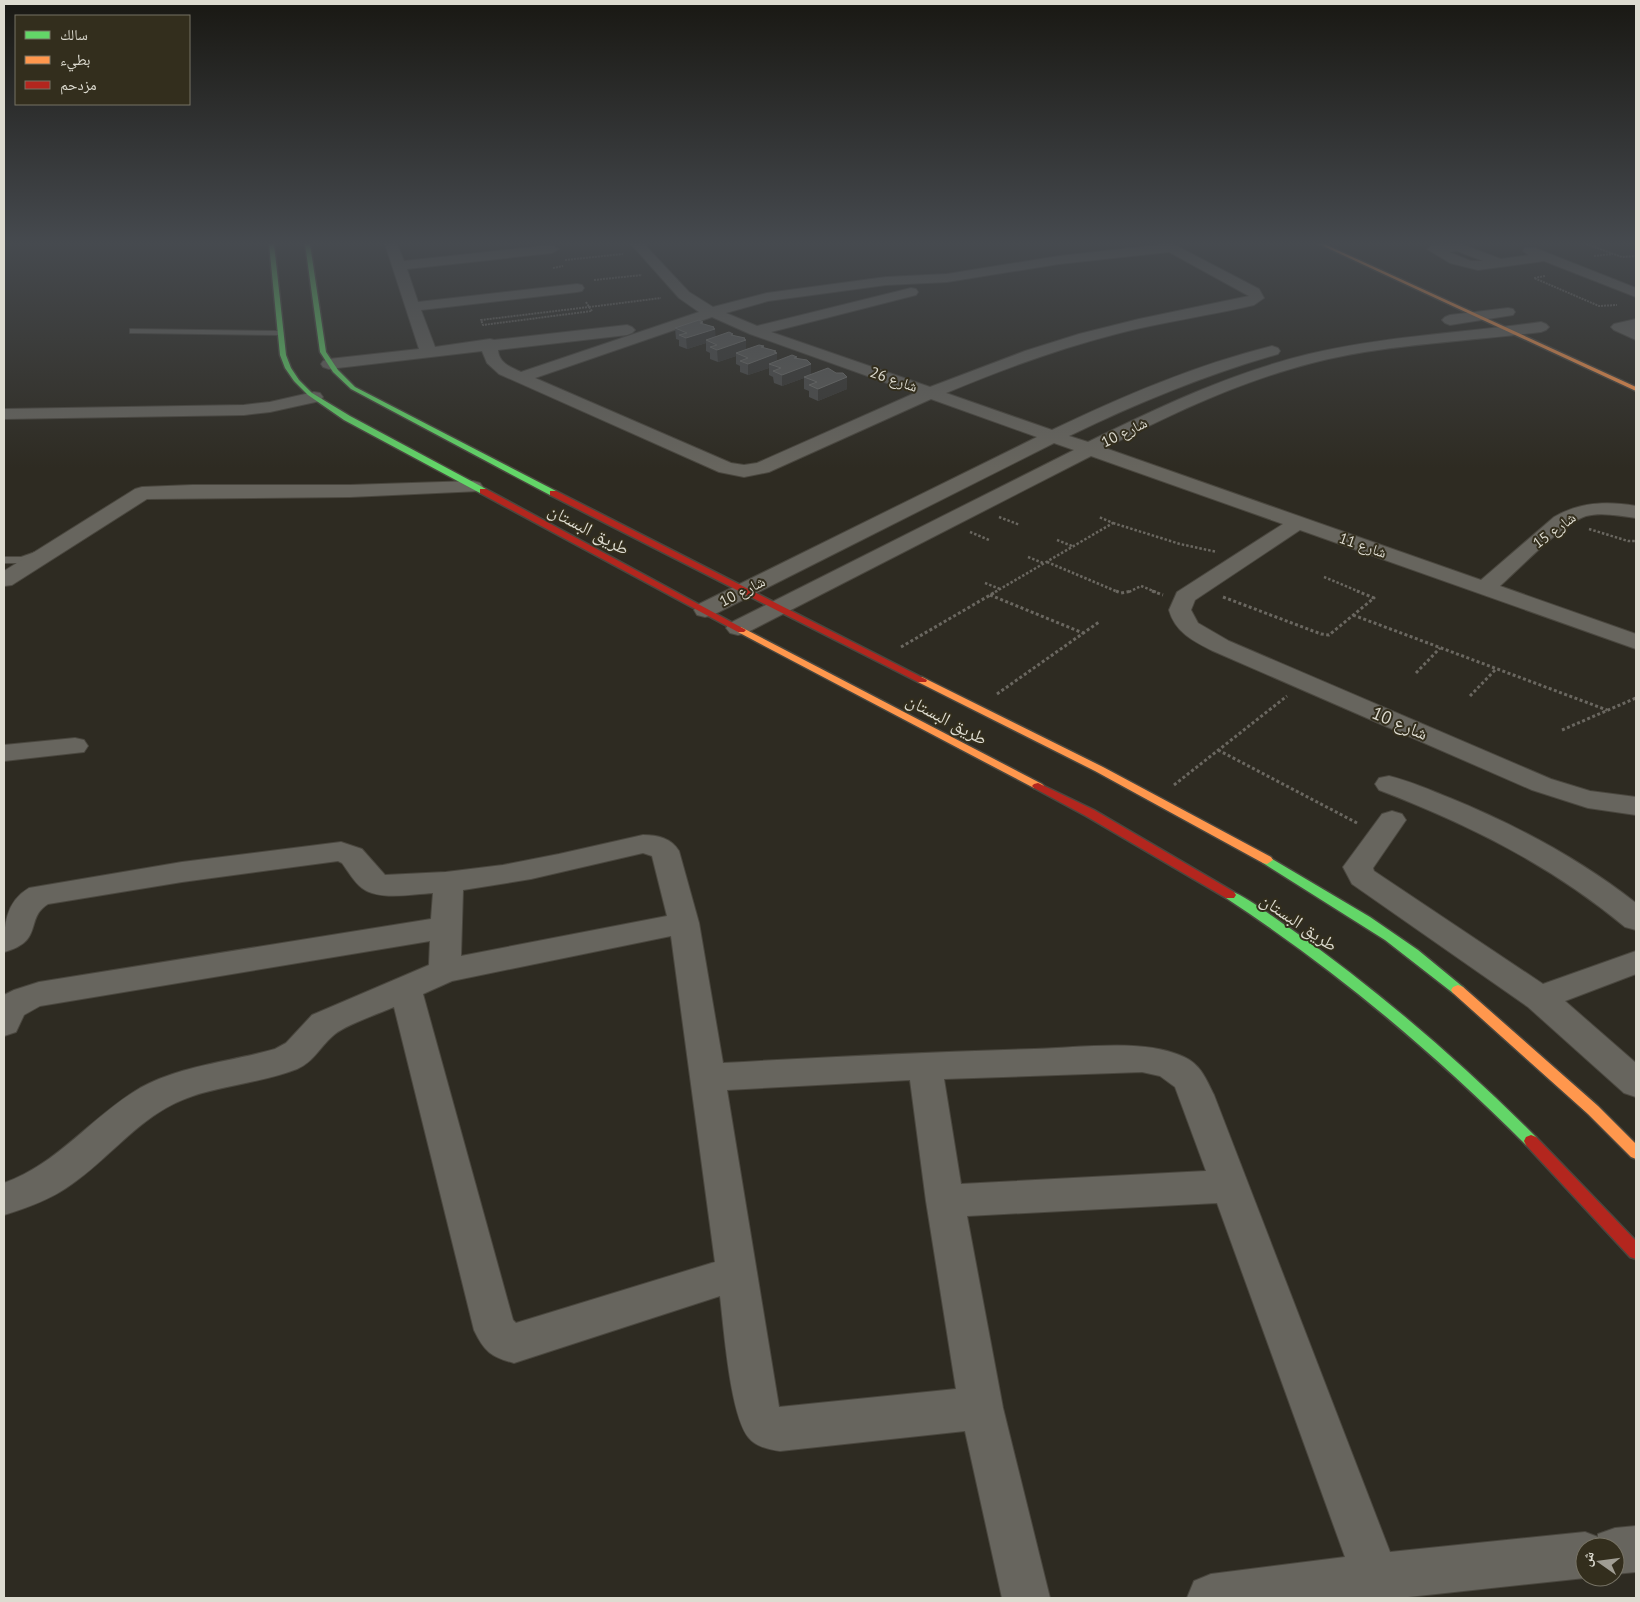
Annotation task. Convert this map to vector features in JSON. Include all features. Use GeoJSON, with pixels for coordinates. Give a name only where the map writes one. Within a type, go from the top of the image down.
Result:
{"type":"FeatureCollection","features":[{"type":"Feature","properties":{"kind":"main road","name":"طريق البستان"},"geometry":{"type":"LineString","coordinates":[[279,319],[283,355],[288,368],[297,381],[314,397],[347,418],[738,628],[1090,813],[1160,853],[1305,945],[1400,1018],[1440,1054],[1525,1134],[1636,1252]]}},
{"type":"Feature","properties":{"kind":"main road","name":"طريق البستان"},"geometry":{"type":"LineString","coordinates":[[317,319],[320,342],[329,364],[343,380],[366,395],[593,514],[881,658],[1156,800],[1319,891],[1410,952],[1447,980],[1593,1110],[1636,1153]]}},
{"type":"Feature","properties":{"kind":"main road"},"geometry":{"type":"LineString","coordinates":[[1525,323],[1636,389]]}},
{"type":"Feature","properties":{"kind":"street"},"geometry":{"type":"LineString","coordinates":[[417,319],[428,352]]}},
{"type":"Feature","properties":{"kind":"street"},"geometry":{"type":"LineString","coordinates":[[520,378],[693,319]]}},
{"type":"Feature","properties":{"kind":"street","name":"شارع 26"},"geometry":{"type":"LineString","coordinates":[[727,319],[755,331],[1089,449]]}},
{"type":"Feature","properties":{"kind":"street"},"geometry":{"type":"LineString","coordinates":[[755,331],[807,319]]}},
{"type":"Feature","properties":{"kind":"street"},"geometry":{"type":"LineString","coordinates":[[490,344],[489,354],[494,363],[505,371],[726,468],[744,471],[762,468],[932,392],[990,369],[1075,341],[1163,319]]}},
{"type":"Feature","properties":{"kind":"street","name":"شارع 10"},"geometry":{"type":"LineString","coordinates":[[705,610],[1052,436],[1175,382],[1235,361],[1319,340],[1445,319]]}},
{"type":"Feature","properties":{"kind":"street","name":"شارع 10"},"geometry":{"type":"LineString","coordinates":[[1512,319],[1525,323]]}},
{"type":"Feature","properties":{"kind":"street","name":"شارع 10"},"geometry":{"type":"LineString","coordinates":[[738,628],[1089,449],[1195,398],[1235,382],[1281,366],[1370,348],[1525,323]]}},
{"type":"Feature","properties":{"kind":"street"},"geometry":{"type":"LineString","coordinates":[[1636,324],[1619,327],[1636,335]]}},
{"type":"Feature","properties":{"kind":"street"},"geometry":{"type":"LineString","coordinates":[[329,364],[603,332],[663,329]]}},
{"type":"Feature","properties":{"kind":"street"},"geometry":{"type":"LineString","coordinates":[[4,414],[244,410],[270,407],[314,397]]}},
{"type":"Feature","properties":{"kind":"street","name":"شارع 11"},"geometry":{"type":"LineString","coordinates":[[1089,449],[1636,642]]}},
{"type":"Feature","properties":{"kind":"street"},"geometry":{"type":"LineString","coordinates":[[4,580],[139,494],[192,491],[350,491],[473,487]]}},
{"type":"Feature","properties":{"kind":"street","name":"شارع 15"},"geometry":{"type":"LineString","coordinates":[[1485,588],[1561,521],[1574,513],[1593,508],[1636,512]]}},
{"type":"Feature","properties":{"kind":"street"},"geometry":{"type":"LineString","coordinates":[[1190,595],[1298,523]]}},
{"type":"Feature","properties":{"kind":"street","name":"شارع 10"},"geometry":{"type":"LineString","coordinates":[[1190,595],[1180,610],[1181,617],[1193,630],[1221,646],[1563,792],[1591,801],[1618,806],[1636,806]]}},
{"type":"Feature","properties":{"kind":"street"},"geometry":{"type":"LineString","coordinates":[[4,753],[75,746]]}},
{"type":"Feature","properties":{"kind":"street"},"geometry":{"type":"LineString","coordinates":[[1389,784],[1448,806],[1507,833],[1564,866],[1636,919]]}},
{"type":"Feature","properties":{"kind":"street"},"geometry":{"type":"LineString","coordinates":[[1386,828],[1358,867],[1362,877],[1540,998],[1636,1083]]}},
{"type":"Feature","properties":{"kind":"street"},"geometry":{"type":"LineString","coordinates":[[4,941],[11,939],[16,934],[26,904],[45,893],[332,851],[346,852],[352,856],[376,884],[448,883],[528,871],[643,844],[654,844],[664,851],[684,922],[756,1404],[763,1423],[768,1428],[790,1428],[981,1408]]}},
{"type":"Feature","properties":{"kind":"street"},"geometry":{"type":"LineString","coordinates":[[445,970],[448,883]]}},
{"type":"Feature","properties":{"kind":"street"},"geometry":{"type":"LineString","coordinates":[[4,1199],[46,1181],[64,1169],[131,1112],[163,1093],[190,1082],[286,1059],[298,1052],[323,1025],[445,970],[684,922]]}},
{"type":"Feature","properties":{"kind":"street"},"geometry":{"type":"LineString","coordinates":[[4,1023],[11,1007],[39,994],[446,928]]}},
{"type":"Feature","properties":{"kind":"street"},"geometry":{"type":"LineString","coordinates":[[1540,998],[1636,962]]}},
{"type":"Feature","properties":{"kind":"street"},"geometry":{"type":"LineString","coordinates":[[405,987],[495,1330],[505,1341],[519,1342],[737,1273]]}},
{"type":"Feature","properties":{"kind":"street"},"geometry":{"type":"LineString","coordinates":[[708,1077],[925,1066],[1155,1059],[1176,1068],[1188,1078],[1376,1577]]}},
{"type":"Feature","properties":{"kind":"street"},"geometry":{"type":"LineString","coordinates":[[925,1066],[945,1201],[981,1408],[1026,1598]]}},
{"type":"Feature","properties":{"kind":"street"},"geometry":{"type":"LineString","coordinates":[[945,1201],[1228,1186]]}},
{"type":"Feature","properties":{"kind":"street"},"geometry":{"type":"LineString","coordinates":[[1211,1598],[1376,1577],[1575,1556]]}},
{"type":"Feature","properties":{"kind":"lane"},"geometry":{"type":"LineString","coordinates":[[133,331],[280,333]]}},
{"type":"Feature","properties":{"kind":"lane"},"geometry":{"type":"LineString","coordinates":[[4,560],[31,558],[57,544],[121,499],[139,494]]}},
{"type":"Feature","properties":{"kind":"path"},"geometry":{"type":"LineString","coordinates":[[485,319],[481,320],[483,325],[532,319]]}},
{"type":"Feature","properties":{"kind":"path"},"geometry":{"type":"LineString","coordinates":[[1099,517],[1180,544],[1214,550],[1238,562]]}},
{"type":"Feature","properties":{"kind":"path"},"geometry":{"type":"LineString","coordinates":[[1561,521],[1628,541],[1636,541]]}},
{"type":"Feature","properties":{"kind":"path"},"geometry":{"type":"LineString","coordinates":[[881,658],[1113,522]]}},
{"type":"Feature","properties":{"kind":"path"},"geometry":{"type":"LineString","coordinates":[[1057,540],[1072,546]]}},
{"type":"Feature","properties":{"kind":"path"},"geometry":{"type":"LineString","coordinates":[[1028,557],[1121,593],[1127,593],[1141,586],[1190,595],[1324,635],[1331,634],[1373,597],[1324,578]]}},
{"type":"Feature","properties":{"kind":"path"},"geometry":{"type":"LineString","coordinates":[[985,583],[1000,589]]}},
{"type":"Feature","properties":{"kind":"path"},"geometry":{"type":"LineString","coordinates":[[990,594],[1083,633]]}},
{"type":"Feature","properties":{"kind":"path"},"geometry":{"type":"LineString","coordinates":[[1353,615],[1607,710]]}},
{"type":"Feature","properties":{"kind":"path"},"geometry":{"type":"LineString","coordinates":[[978,708],[1099,622]]}},
{"type":"Feature","properties":{"kind":"path"},"geometry":{"type":"LineString","coordinates":[[1416,673],[1440,648]]}},
{"type":"Feature","properties":{"kind":"path"},"geometry":{"type":"LineString","coordinates":[[1470,696],[1496,668]]}},
{"type":"Feature","properties":{"kind":"path"},"geometry":{"type":"LineString","coordinates":[[1156,800],[1305,682]]}},
{"type":"Feature","properties":{"kind":"path"},"geometry":{"type":"LineString","coordinates":[[1562,730],[1636,698]]}},
{"type":"Feature","properties":{"kind":"path"},"geometry":{"type":"LineString","coordinates":[[1218,750],[1386,828]]}},
{"type":"Feature","properties":{"kind":"building"},"geometry":{"type":"Polygon","coordinates":[[[699,320],[703,322],[700,323],[715,329],[686,338],[679,335],[687,333],[675,328],[699,320]]]}},
{"type":"Feature","properties":{"kind":"building"},"geometry":{"type":"Polygon","coordinates":[[[729,332],[733,334],[731,335],[745,338],[746,340],[717,350],[710,347],[717,345],[706,340],[729,332]]]}},
{"type":"Feature","properties":{"kind":"building"},"geometry":{"type":"Polygon","coordinates":[[[759,345],[777,353],[748,364],[740,361],[748,358],[736,353],[759,345]]]}},
{"type":"Feature","properties":{"kind":"building"},"geometry":{"type":"Polygon","coordinates":[[[792,355],[797,357],[794,358],[807,360],[811,364],[782,375],[773,371],[781,368],[769,364],[792,355]]]}},
{"type":"Feature","properties":{"kind":"building"},"geometry":{"type":"Polygon","coordinates":[[[828,368],[836,373],[843,373],[847,377],[818,389],[809,385],[817,382],[804,377],[828,368]]]}},
{"type":"Feature","properties":{"kind":"traffic: fast"},"geometry":{"type":"LineString","coordinates":[[279,319],[283,355],[288,368],[297,381],[310,394],[347,418],[483,491]]}},
{"type":"Feature","properties":{"kind":"traffic: fast"},"geometry":{"type":"LineString","coordinates":[[318,319],[323,352],[335,371],[353,388],[553,493]]}},
{"type":"Feature","properties":{"kind":"traffic: fast"},"geometry":{"type":"LineString","coordinates":[[1267,860],[1390,937],[1458,990]]}},
{"type":"Feature","properties":{"kind":"traffic: fast"},"geometry":{"type":"LineString","coordinates":[[1230,895],[1312,950],[1388,1009],[1461,1072],[1531,1141]]}},
{"type":"Feature","properties":{"kind":"traffic: slow"},"geometry":{"type":"LineString","coordinates":[[1483,319],[1636,389]]}},
{"type":"Feature","properties":{"kind":"traffic: slow"},"geometry":{"type":"LineString","coordinates":[[741,630],[1038,786]]}},
{"type":"Feature","properties":{"kind":"traffic: slow"},"geometry":{"type":"LineString","coordinates":[[922,680],[1099,769],[1267,860]]}},
{"type":"Feature","properties":{"kind":"traffic: slow"},"geometry":{"type":"LineString","coordinates":[[1458,990],[1593,1110],[1636,1153]]}},
{"type":"Feature","properties":{"kind":"traffic: jam"},"geometry":{"type":"LineString","coordinates":[[483,491],[741,630]]}},
{"type":"Feature","properties":{"kind":"traffic: jam"},"geometry":{"type":"LineString","coordinates":[[553,493],[922,680]]}},
{"type":"Feature","properties":{"kind":"traffic: jam"},"geometry":{"type":"LineString","coordinates":[[1038,786],[1090,813],[1230,895]]}},
{"type":"Feature","properties":{"kind":"traffic: jam"},"geometry":{"type":"LineString","coordinates":[[1531,1141],[1636,1252]]}}]}
